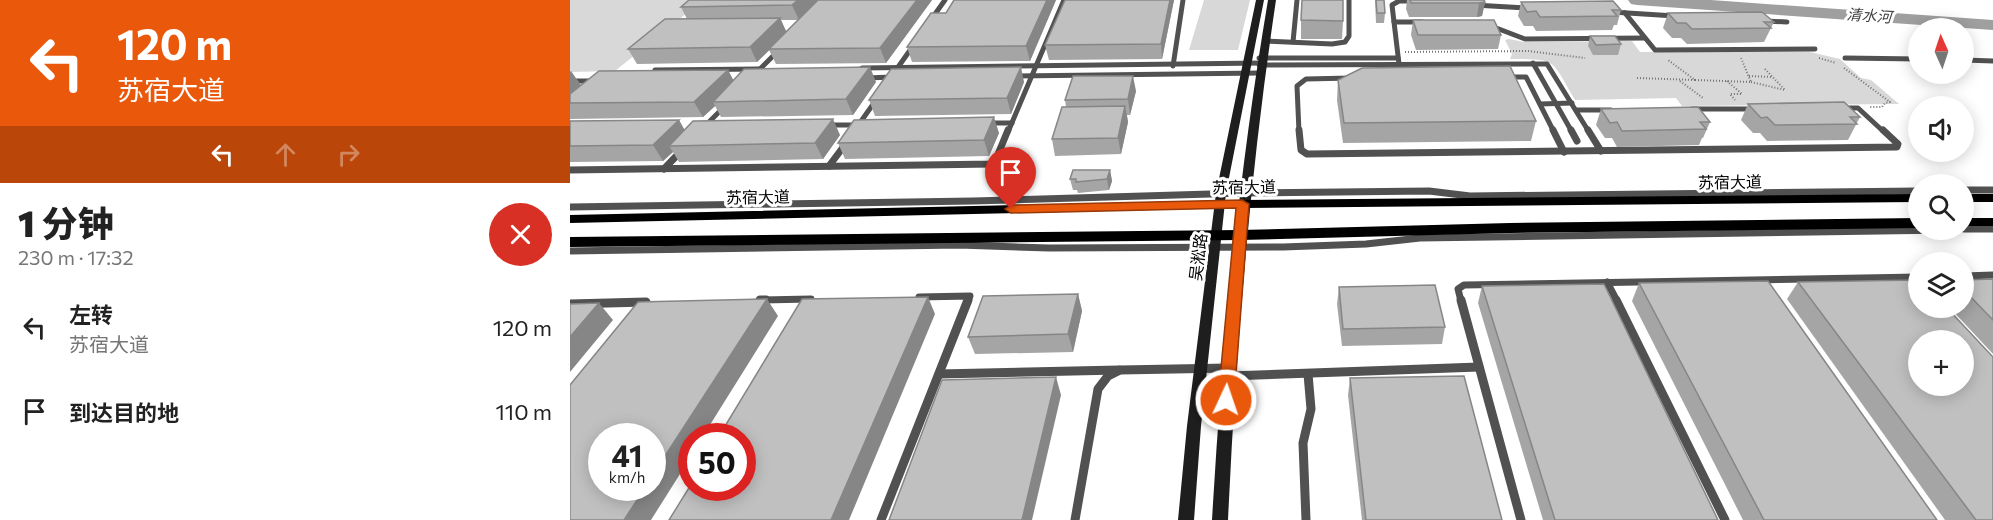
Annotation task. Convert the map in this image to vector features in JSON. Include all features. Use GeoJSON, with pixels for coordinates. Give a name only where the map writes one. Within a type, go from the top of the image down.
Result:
{"type":"FeatureCollection","features":[{"type":"Feature","properties":{"kind":"main road","name":"吴淞路"},"geometry":{"type":"LineString","coordinates":[[1220,520],[1227,372],[1260,0]]}},
{"type":"Feature","properties":{"kind":"main road","name":"吴淞路"},"geometry":{"type":"LineString","coordinates":[[1186,520],[1200,368],[1221,199],[1255,65],[1265,41],[1272,0]]}},
{"type":"Feature","properties":{"kind":"main road","name":"苏宿大道"},"geometry":{"type":"LineString","coordinates":[[570,219],[1243,198],[1908,198]]}},
{"type":"Feature","properties":{"kind":"main road"},"geometry":{"type":"LineString","coordinates":[[1974,198],[1993,198]]}},
{"type":"Feature","properties":{"kind":"main road"},"geometry":{"type":"LineString","coordinates":[[1974,222],[1993,222]]}},
{"type":"Feature","properties":{"kind":"main road"},"geometry":{"type":"LineString","coordinates":[[570,242],[1239,241],[1510,228],[1908,223]]}},
{"type":"Feature","properties":{"kind":"lane"},"geometry":{"type":"LineString","coordinates":[[925,29],[945,0]]}},
{"type":"Feature","properties":{"kind":"lane"},"geometry":{"type":"LineString","coordinates":[[570,170],[994,164],[1064,0]]}},
{"type":"Feature","properties":{"kind":"lane"},"geometry":{"type":"LineString","coordinates":[[1172,74],[1183,0]]}},
{"type":"Feature","properties":{"kind":"lane"},"geometry":{"type":"LineString","coordinates":[[1293,42],[1297,0]]}},
{"type":"Feature","properties":{"kind":"lane"},"geometry":{"type":"LineString","coordinates":[[1265,41],[1340,44],[1348,40],[1349,0]]}},
{"type":"Feature","properties":{"kind":"lane"},"geometry":{"type":"LineString","coordinates":[[1398,58],[1392,5],[1407,1],[1429,2]]}},
{"type":"Feature","properties":{"kind":"lane"},"geometry":{"type":"LineString","coordinates":[[1462,4],[1530,8]]}},
{"type":"Feature","properties":{"kind":"lane"},"geometry":{"type":"LineString","coordinates":[[1601,12],[1683,16]]}},
{"type":"Feature","properties":{"kind":"lane"},"geometry":{"type":"LineString","coordinates":[[1625,13],[1655,50],[1815,49]]}},
{"type":"Feature","properties":{"kind":"lane"},"geometry":{"type":"LineString","coordinates":[[1753,20],[1787,22]]}},
{"type":"Feature","properties":{"kind":"lane"},"geometry":{"type":"LineString","coordinates":[[1394,22],[1426,22]]}},
{"type":"Feature","properties":{"kind":"lane"},"geometry":{"type":"LineString","coordinates":[[1488,25],[1525,39],[1645,38]]}},
{"type":"Feature","properties":{"kind":"lane"},"geometry":{"type":"LineString","coordinates":[[885,87],[918,39]]}},
{"type":"Feature","properties":{"kind":"lane"},"geometry":{"type":"LineString","coordinates":[[762,79],[750,79],[785,44]]}},
{"type":"Feature","properties":{"kind":"lane"},"geometry":{"type":"LineString","coordinates":[[1009,76],[1172,74],[1255,65],[1398,58],[1533,63],[1551,67],[1601,151]]}},
{"type":"Feature","properties":{"kind":"lane"},"geometry":{"type":"LineString","coordinates":[[1845,58],[1908,59]]}},
{"type":"Feature","properties":{"kind":"lane"},"geometry":{"type":"LineString","coordinates":[[1974,60],[1993,61]]}},
{"type":"Feature","properties":{"kind":"lane"},"geometry":{"type":"LineString","coordinates":[[1533,63],[1577,141]]}},
{"type":"Feature","properties":{"kind":"lane"},"geometry":{"type":"LineString","coordinates":[[852,68],[1255,65]]}},
{"type":"Feature","properties":{"kind":"lane"},"geometry":{"type":"LineString","coordinates":[[647,70],[771,69]]}},
{"type":"Feature","properties":{"kind":"lane"},"geometry":{"type":"LineString","coordinates":[[856,78],[903,77]]}},
{"type":"Feature","properties":{"kind":"lane"},"geometry":{"type":"LineString","coordinates":[[1502,77],[1526,77],[1564,152]]}},
{"type":"Feature","properties":{"kind":"lane"},"geometry":{"type":"LineString","coordinates":[[1360,78],[1312,78],[1300,81],[1297,86],[1301,150],[1307,154],[1898,147],[1898,144],[1858,108],[1835,108]]}},
{"type":"Feature","properties":{"kind":"lane"},"geometry":{"type":"LineString","coordinates":[[570,81],[604,81]]}},
{"type":"Feature","properties":{"kind":"lane"},"geometry":{"type":"LineString","coordinates":[[587,88],[595,81]]}},
{"type":"Feature","properties":{"kind":"lane"},"geometry":{"type":"LineString","coordinates":[[696,135],[735,95]]}},
{"type":"Feature","properties":{"kind":"lane"},"geometry":{"type":"LineString","coordinates":[[829,166],[878,96]]}},
{"type":"Feature","properties":{"kind":"lane"},"geometry":{"type":"LineString","coordinates":[[1539,104],[1572,103]]}},
{"type":"Feature","properties":{"kind":"lane"},"geometry":{"type":"LineString","coordinates":[[1683,109],[1766,108]]}},
{"type":"Feature","properties":{"kind":"lane"},"geometry":{"type":"LineString","coordinates":[[1576,110],[1624,110]]}},
{"type":"Feature","properties":{"kind":"lane"},"geometry":{"type":"LineString","coordinates":[[976,124],[1012,123]]}},
{"type":"Feature","properties":{"kind":"lane"},"geometry":{"type":"LineString","coordinates":[[823,126],[870,125]]}},
{"type":"Feature","properties":{"kind":"lane"},"geometry":{"type":"LineString","coordinates":[[693,127],[716,127]]}},
{"type":"Feature","properties":{"kind":"lane"},"geometry":{"type":"LineString","coordinates":[[664,169],[688,144]]}},
{"type":"Feature","properties":{"kind":"lane"},"geometry":{"type":"LineString","coordinates":[[1974,190],[1993,190]]}},
{"type":"Feature","properties":{"kind":"lane"},"geometry":{"type":"LineString","coordinates":[[1243,198],[1430,191],[1470,196],[1908,191]]}},
{"type":"Feature","properties":{"kind":"lane"},"geometry":{"type":"LineString","coordinates":[[570,207],[1221,199]]}},
{"type":"Feature","properties":{"kind":"lane"},"geometry":{"type":"LineString","coordinates":[[1974,229],[1993,229]]}},
{"type":"Feature","properties":{"kind":"lane"},"geometry":{"type":"LineString","coordinates":[[1239,241],[1378,244],[1420,238],[1908,231]]}},
{"type":"Feature","properties":{"kind":"lane"},"geometry":{"type":"LineString","coordinates":[[570,251],[959,245],[1018,249],[1216,241]]}},
{"type":"Feature","properties":{"kind":"lane"},"geometry":{"type":"LineString","coordinates":[[1974,276],[1993,275]]}},
{"type":"Feature","properties":{"kind":"lane"},"geometry":{"type":"LineString","coordinates":[[1904,277],[1908,282]]}},
{"type":"Feature","properties":{"kind":"lane"},"geometry":{"type":"LineString","coordinates":[[1521,520],[1458,289],[1464,285],[1908,277]]}},
{"type":"Feature","properties":{"kind":"lane"},"geometry":{"type":"LineString","coordinates":[[1757,280],[1764,289]]}},
{"type":"Feature","properties":{"kind":"lane"},"geometry":{"type":"LineString","coordinates":[[1607,282],[1725,520]]}},
{"type":"Feature","properties":{"kind":"lane"},"geometry":{"type":"LineString","coordinates":[[881,520],[970,296],[911,297]]}},
{"type":"Feature","properties":{"kind":"lane"},"geometry":{"type":"LineString","coordinates":[[750,300],[818,299]]}},
{"type":"Feature","properties":{"kind":"lane"},"geometry":{"type":"LineString","coordinates":[[570,304],[660,302]]}},
{"type":"Feature","properties":{"kind":"lane"},"geometry":{"type":"LineString","coordinates":[[939,374],[1200,368],[1227,372],[1308,374],[1479,367]]}},
{"type":"Feature","properties":{"kind":"lane"},"geometry":{"type":"LineString","coordinates":[[1074,520],[1098,388],[1108,376],[1120,370]]}},
{"type":"Feature","properties":{"kind":"lane"},"geometry":{"type":"LineString","coordinates":[[1306,520],[1302,443],[1311,409],[1308,374]]}},
{"type":"Feature","properties":{"kind":"path"},"geometry":{"type":"LineString","coordinates":[[1502,45],[1505,51],[1503,63]]}},
{"type":"Feature","properties":{"kind":"path"},"geometry":{"type":"LineString","coordinates":[[1655,50],[1695,80]]}},
{"type":"Feature","properties":{"kind":"path"},"geometry":{"type":"LineString","coordinates":[[1398,58],[1505,51],[1549,52],[1585,58]]}},
{"type":"Feature","properties":{"kind":"path"},"geometry":{"type":"LineString","coordinates":[[1740,56],[1751,82]]}},
{"type":"Feature","properties":{"kind":"path"},"geometry":{"type":"LineString","coordinates":[[1812,56],[1838,63],[1859,81],[1878,91],[1890,102],[1885,102],[1882,106],[1858,108]]}},
{"type":"Feature","properties":{"kind":"path"},"geometry":{"type":"LineString","coordinates":[[1637,78],[1751,82],[1785,90],[1764,68]]}},
{"type":"Feature","properties":{"kind":"path"},"geometry":{"type":"LineString","coordinates":[[1749,76],[1773,77]]}},
{"type":"Feature","properties":{"kind":"path"},"geometry":{"type":"LineString","coordinates":[[1678,80],[1719,109]]}},
{"type":"Feature","properties":{"kind":"path"},"geometry":{"type":"LineString","coordinates":[[1727,81],[1742,94],[1730,94],[1743,109]]}},
{"type":"Feature","properties":{"kind":"shaded area"},"geometry":{"type":"Polygon","coordinates":[[[570,0],[703,0],[615,71],[570,72],[570,0]]]}},
{"type":"Feature","properties":{"kind":"shaded area"},"geometry":{"type":"Polygon","coordinates":[[[1204,0],[1250,0],[1238,50],[1189,50],[1204,0]]]}},
{"type":"Feature","properties":{"kind":"shaded area"},"geometry":{"type":"Polygon","coordinates":[[[1505,40],[1524,42],[1632,41],[1640,52],[1810,52],[1840,59],[1861,78],[1871,80],[1899,104],[1682,106],[1676,98],[1575,100],[1552,64],[1546,61],[1510,59],[1512,54],[1505,40]]]}},
{"type":"Feature","properties":{"kind":"building"},"geometry":{"type":"Polygon","coordinates":[[[689,0],[798,0],[792,5],[681,7],[689,0]]]}},
{"type":"Feature","properties":{"kind":"building"},"geometry":{"type":"Polygon","coordinates":[[[818,0],[917,0],[880,48],[769,49],[818,0]]]}},
{"type":"Feature","properties":{"kind":"building"},"geometry":{"type":"Polygon","coordinates":[[[954,0],[1047,0],[1026,46],[907,47],[931,13],[946,13],[954,0]]]}},
{"type":"Feature","properties":{"kind":"building"},"geometry":{"type":"Polygon","coordinates":[[[1065,0],[1170,0],[1161,44],[1045,45],[1065,0]]]}},
{"type":"Feature","properties":{"kind":"building"},"geometry":{"type":"Polygon","coordinates":[[[1302,0],[1343,0],[1343,21],[1301,20],[1302,0]]]}},
{"type":"Feature","properties":{"kind":"building"},"geometry":{"type":"Polygon","coordinates":[[[1376,0],[1384,0],[1385,13],[1377,13],[1376,0]]]}},
{"type":"Feature","properties":{"kind":"building"},"geometry":{"type":"Polygon","coordinates":[[[1410,0],[1484,0],[1485,2],[1411,3],[1410,0]]]}},
{"type":"Feature","properties":{"kind":"building"},"geometry":{"type":"Polygon","coordinates":[[[1613,1],[1621,10],[1612,10],[1617,16],[1540,17],[1536,11],[1527,12],[1521,2],[1613,1]]]}},
{"type":"Feature","properties":{"kind":"building"},"geometry":{"type":"Polygon","coordinates":[[[1762,12],[1774,22],[1764,22],[1771,28],[1692,29],[1686,23],[1677,23],[1668,13],[1762,12]]]}},
{"type":"Feature","properties":{"kind":"building"},"geometry":{"type":"Polygon","coordinates":[[[780,18],[750,47],[628,49],[665,19],[780,18]]]}},
{"type":"Feature","properties":{"kind":"building"},"geometry":{"type":"Polygon","coordinates":[[[1413,20],[1494,20],[1501,35],[1418,35],[1413,20]]]}},
{"type":"Feature","properties":{"kind":"building"},"geometry":{"type":"Polygon","coordinates":[[[1590,36],[1615,36],[1621,44],[1596,45],[1590,36]]]}},
{"type":"Feature","properties":{"kind":"building"},"geometry":{"type":"Polygon","coordinates":[[[1510,66],[1536,121],[1344,123],[1338,80],[1362,68],[1510,66]]]}},
{"type":"Feature","properties":{"kind":"building"},"geometry":{"type":"Polygon","coordinates":[[[870,67],[846,99],[713,102],[744,69],[870,67]]]}},
{"type":"Feature","properties":{"kind":"building"},"geometry":{"type":"Polygon","coordinates":[[[1021,67],[1007,98],[869,100],[891,69],[1021,67]]]}},
{"type":"Feature","properties":{"kind":"building"},"geometry":{"type":"Polygon","coordinates":[[[728,70],[694,102],[570,103],[570,94],[599,71],[728,70]]]}},
{"type":"Feature","properties":{"kind":"building"},"geometry":{"type":"Polygon","coordinates":[[[1073,76],[1133,76],[1128,99],[1065,100],[1073,76]]]}},
{"type":"Feature","properties":{"kind":"building"},"geometry":{"type":"Polygon","coordinates":[[[1844,102],[1860,117],[1850,117],[1857,124],[1775,125],[1767,117],[1761,118],[1748,104],[1844,102]]]}},
{"type":"Feature","properties":{"kind":"building"},"geometry":{"type":"Polygon","coordinates":[[[1125,106],[1118,138],[1052,139],[1062,107],[1125,106]]]}},
{"type":"Feature","properties":{"kind":"building"},"geometry":{"type":"Polygon","coordinates":[[[1698,107],[1710,122],[1700,122],[1706,129],[1622,131],[1617,122],[1610,123],[1601,109],[1698,107]]]}},
{"type":"Feature","properties":{"kind":"building"},"geometry":{"type":"Polygon","coordinates":[[[994,117],[984,140],[838,143],[854,120],[994,117]]]}},
{"type":"Feature","properties":{"kind":"building"},"geometry":{"type":"Polygon","coordinates":[[[833,119],[815,143],[669,146],[693,121],[833,119]]]}},
{"type":"Feature","properties":{"kind":"building"},"geometry":{"type":"Polygon","coordinates":[[[679,120],[653,145],[570,146],[570,121],[679,120]]]}},
{"type":"Feature","properties":{"kind":"building"},"geometry":{"type":"Polygon","coordinates":[[[1073,170],[1110,170],[1107,179],[1076,182],[1076,179],[1070,179],[1073,170]]]}},
{"type":"Feature","properties":{"kind":"building"},"geometry":{"type":"Polygon","coordinates":[[[1993,279],[1993,320],[1974,300],[1974,280],[1993,279]]]}},
{"type":"Feature","properties":{"kind":"building"},"geometry":{"type":"Polygon","coordinates":[[[1908,280],[1908,318],[1956,318],[1968,330],[1908,330],[1908,396],[1974,396],[1974,337],[1993,357],[1993,520],[1976,520],[1798,282],[1908,280]]]}},
{"type":"Feature","properties":{"kind":"building"},"geometry":{"type":"Polygon","coordinates":[[[1768,281],[1937,520],[1764,520],[1639,283],[1768,281]]]}},
{"type":"Feature","properties":{"kind":"building"},"geometry":{"type":"Polygon","coordinates":[[[1604,284],[1718,520],[1555,520],[1482,286],[1604,284]]]}},
{"type":"Feature","properties":{"kind":"building"},"geometry":{"type":"Polygon","coordinates":[[[1435,285],[1445,327],[1343,329],[1339,287],[1435,285]]]}},
{"type":"Feature","properties":{"kind":"building"},"geometry":{"type":"Polygon","coordinates":[[[1078,294],[1068,334],[968,337],[983,296],[1078,294]]]}},
{"type":"Feature","properties":{"kind":"building"},"geometry":{"type":"Polygon","coordinates":[[[928,297],[831,520],[669,520],[681,501],[756,501],[756,423],[727,423],[802,299],[928,297]]]}},
{"type":"Feature","properties":{"kind":"building"},"geometry":{"type":"Polygon","coordinates":[[[767,299],[686,423],[678,423],[678,436],[666,454],[666,423],[588,423],[588,501],[636,501],[624,520],[570,520],[570,385],[638,302],[767,299]]]}},
{"type":"Feature","properties":{"kind":"building"},"geometry":{"type":"Polygon","coordinates":[[[599,303],[570,337],[570,304],[599,303]]]}},
{"type":"Feature","properties":{"kind":"building"},"geometry":{"type":"Polygon","coordinates":[[[1464,376],[1502,520],[1366,520],[1350,378],[1464,376]]]}},
{"type":"Feature","properties":{"kind":"building"},"geometry":{"type":"Polygon","coordinates":[[[1056,377],[1022,520],[889,520],[942,380],[1056,377]]]}},
{"type":"Feature","properties":{"kind":"waterway","name":"清水河"},"geometry":{"type":"LineString","coordinates":[[1637,0],[1993,25]]}},
{"type":"Feature","properties":{"kind":"route"},"geometry":{"type":"LineString","coordinates":[[1011,209],[1242,204],[1226,400]]}}]}
